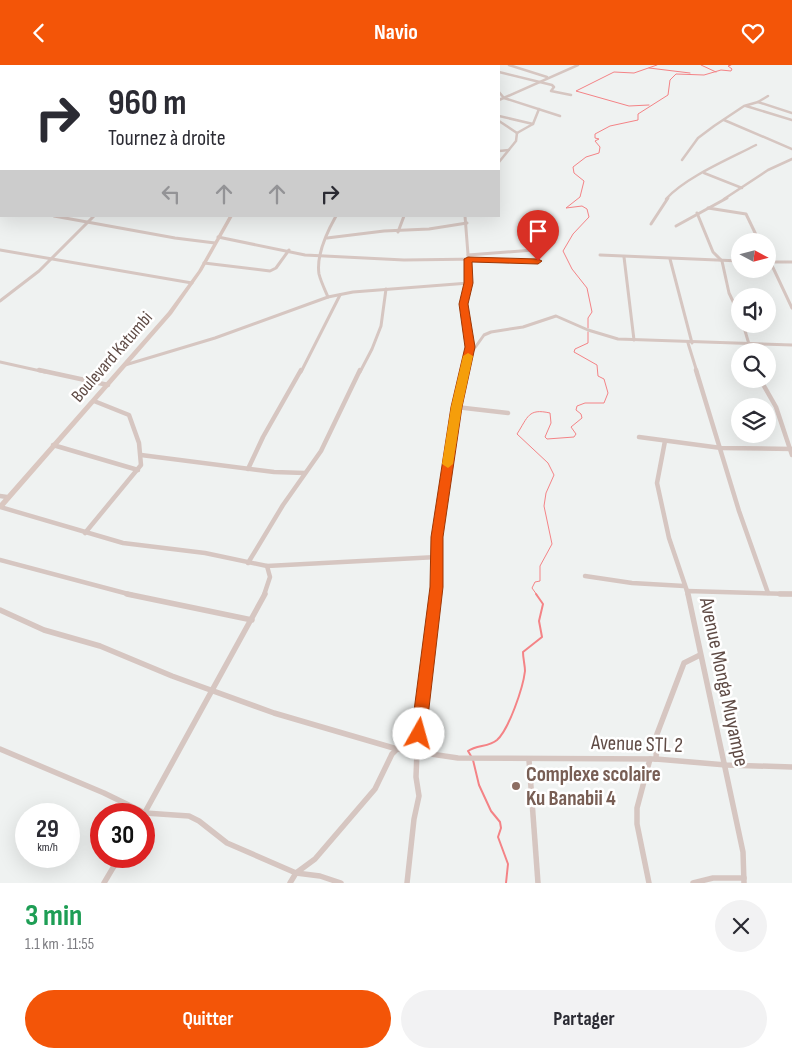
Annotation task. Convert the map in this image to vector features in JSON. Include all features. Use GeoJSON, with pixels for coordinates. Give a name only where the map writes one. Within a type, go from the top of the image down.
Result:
{"type":"FeatureCollection","features":[{"type":"Feature","properties":{"kind":"street"},"geometry":{"type":"LineString","coordinates":[[509,65],[547,77]]}},
{"type":"Feature","properties":{"kind":"street"},"geometry":{"type":"LineString","coordinates":[[517,67],[525,65]]}},
{"type":"Feature","properties":{"kind":"street"},"geometry":{"type":"LineString","coordinates":[[500,100],[521,92],[547,77],[578,65]]}},
{"type":"Feature","properties":{"kind":"street"},"geometry":{"type":"LineString","coordinates":[[500,73],[554,86],[551,91],[571,95]]}},
{"type":"Feature","properties":{"kind":"street"},"geometry":{"type":"LineString","coordinates":[[500,93],[504,98],[560,116]]}},
{"type":"Feature","properties":{"kind":"street"},"geometry":{"type":"LineString","coordinates":[[682,160],[698,138],[745,105],[758,102],[768,95]]}},
{"type":"Feature","properties":{"kind":"street"},"geometry":{"type":"LineString","coordinates":[[758,102],[792,113]]}},
{"type":"Feature","properties":{"kind":"street"},"geometry":{"type":"LineString","coordinates":[[745,105],[792,120]]}},
{"type":"Feature","properties":{"kind":"street"},"geometry":{"type":"LineString","coordinates":[[517,133],[532,124],[539,109]]}},
{"type":"Feature","properties":{"kind":"street"},"geometry":{"type":"LineString","coordinates":[[500,116],[532,124]]}},
{"type":"Feature","properties":{"kind":"street"},"geometry":{"type":"LineString","coordinates":[[724,120],[792,149]]}},
{"type":"Feature","properties":{"kind":"street"},"geometry":{"type":"LineString","coordinates":[[500,122],[517,133]]}},
{"type":"Feature","properties":{"kind":"street"},"geometry":{"type":"LineString","coordinates":[[500,161],[518,138],[517,133]]}},
{"type":"Feature","properties":{"kind":"street"},"geometry":{"type":"LineString","coordinates":[[650,224],[662,203],[672,193],[756,145]]}},
{"type":"Feature","properties":{"kind":"street"},"geometry":{"type":"LineString","coordinates":[[500,151],[509,150]]}},
{"type":"Feature","properties":{"kind":"street"},"geometry":{"type":"LineString","coordinates":[[676,226],[742,188],[768,170],[792,159]]}},
{"type":"Feature","properties":{"kind":"street"},"geometry":{"type":"LineString","coordinates":[[704,173],[742,188]]}},
{"type":"Feature","properties":{"kind":"street"},"geometry":{"type":"LineString","coordinates":[[707,208],[746,214],[755,233]]}},
{"type":"Feature","properties":{"kind":"street"},"geometry":{"type":"LineString","coordinates":[[697,213],[703,224],[706,237],[716,256],[722,261],[731,297]]}},
{"type":"Feature","properties":{"kind":"street"},"geometry":{"type":"LineString","coordinates":[[60,217],[175,238],[216,240],[320,256],[404,261],[534,250]]}},
{"type":"Feature","properties":{"kind":"street"},"geometry":{"type":"LineString","coordinates":[[1,299],[28,281],[93,217]]}},
{"type":"Feature","properties":{"kind":"street","name":"Boulevard Katumbi"},"geometry":{"type":"LineString","coordinates":[[0,507],[3,497],[94,401],[157,330],[192,283],[229,217]]}},
{"type":"Feature","properties":{"kind":"street"},"geometry":{"type":"LineString","coordinates":[[328,297],[319,273],[320,256],[336,217]]}},
{"type":"Feature","properties":{"kind":"street"},"geometry":{"type":"LineString","coordinates":[[398,232],[404,217]]}},
{"type":"Feature","properties":{"kind":"street"},"geometry":{"type":"LineString","coordinates":[[407,883],[414,819],[419,796],[416,777],[417,752],[436,587],[437,537],[456,407],[468,358],[470,341],[464,304],[469,283],[465,217]]}},
{"type":"Feature","properties":{"kind":"street"},"geometry":{"type":"LineString","coordinates":[[327,238],[351,237],[376,232],[398,232],[443,227],[452,223],[467,223]]}},
{"type":"Feature","properties":{"kind":"street"},"geometry":{"type":"LineString","coordinates":[[0,251],[52,258],[192,283]]}},
{"type":"Feature","properties":{"kind":"street"},"geometry":{"type":"LineString","coordinates":[[204,263],[270,271],[276,268],[290,251]]}},
{"type":"Feature","properties":{"kind":"street"},"geometry":{"type":"LineString","coordinates":[[600,255],[731,261]]}},
{"type":"Feature","properties":{"kind":"street"},"geometry":{"type":"LineString","coordinates":[[468,257],[538,261]]}},
{"type":"Feature","properties":{"kind":"street"},"geometry":{"type":"LineString","coordinates":[[624,257],[634,340]]}},
{"type":"Feature","properties":{"kind":"street"},"geometry":{"type":"LineString","coordinates":[[670,259],[706,407],[722,448],[739,511],[768,593]]}},
{"type":"Feature","properties":{"kind":"street"},"geometry":{"type":"LineString","coordinates":[[776,262],[792,262]]}},
{"type":"Feature","properties":{"kind":"street"},"geometry":{"type":"LineString","coordinates":[[776,276],[792,308]]}},
{"type":"Feature","properties":{"kind":"street"},"geometry":{"type":"LineString","coordinates":[[125,365],[214,339],[328,297],[386,289],[469,283]]}},
{"type":"Feature","properties":{"kind":"street"},"geometry":{"type":"LineString","coordinates":[[248,563],[279,510],[321,451],[350,389],[372,349],[381,326],[386,289]]}},
{"type":"Feature","properties":{"kind":"street"},"geometry":{"type":"LineString","coordinates":[[248,469],[263,437],[296,381],[340,295]]}},
{"type":"Feature","properties":{"kind":"street"},"geometry":{"type":"LineString","coordinates":[[468,358],[484,335],[491,332],[523,327],[556,316],[609,338],[731,344]]}},
{"type":"Feature","properties":{"kind":"street"},"geometry":{"type":"LineString","coordinates":[[776,345],[792,345]]}},
{"type":"Feature","properties":{"kind":"street"},"geometry":{"type":"LineString","coordinates":[[0,362],[108,385]]}},
{"type":"Feature","properties":{"kind":"street"},"geometry":{"type":"LineString","coordinates":[[765,388],[776,407],[792,455]]}},
{"type":"Feature","properties":{"kind":"street"},"geometry":{"type":"LineString","coordinates":[[85,533],[141,465],[141,455],[129,415],[94,401]]}},
{"type":"Feature","properties":{"kind":"street"},"geometry":{"type":"LineString","coordinates":[[456,407],[508,413]]}},
{"type":"Feature","properties":{"kind":"street"},"geometry":{"type":"LineString","coordinates":[[639,437],[722,448],[791,449]]}},
{"type":"Feature","properties":{"kind":"street"},"geometry":{"type":"LineString","coordinates":[[585,576],[686,589],[669,538],[657,483],[665,441]]}},
{"type":"Feature","properties":{"kind":"street"},"geometry":{"type":"LineString","coordinates":[[53,445],[138,470]]}},
{"type":"Feature","properties":{"kind":"street"},"geometry":{"type":"LineString","coordinates":[[141,455],[281,473],[305,473]]}},
{"type":"Feature","properties":{"kind":"street"},"geometry":{"type":"LineString","coordinates":[[0,507],[123,543],[205,553],[268,566],[438,557]]}},
{"type":"Feature","properties":{"kind":"street"},"geometry":{"type":"LineString","coordinates":[[0,560],[144,598],[252,620]]}},
{"type":"Feature","properties":{"kind":"street"},"geometry":{"type":"LineString","coordinates":[[150,803],[264,599],[270,577],[268,566]]}},
{"type":"Feature","properties":{"kind":"street","name":"Avenue Monga Muyampe"},"geometry":{"type":"LineString","coordinates":[[744,880],[743,852],[726,765],[686,589],[792,594]]}},
{"type":"Feature","properties":{"kind":"street"},"geometry":{"type":"LineString","coordinates":[[0,610],[44,630],[100,646],[274,713],[397,749],[417,752]]}},
{"type":"Feature","properties":{"kind":"street"},"geometry":{"type":"LineString","coordinates":[[649,883],[637,824],[637,808],[653,759],[657,734],[684,663],[700,655]]}},
{"type":"Feature","properties":{"kind":"street"},"geometry":{"type":"LineString","coordinates":[[0,749],[104,793],[123,803]]}},
{"type":"Feature","properties":{"kind":"street"},"geometry":{"type":"LineString","coordinates":[[290,883],[296,873],[315,859],[375,789],[392,754],[397,749]]}},
{"type":"Feature","properties":{"kind":"street","name":"Avenue STL 2"},"geometry":{"type":"LineString","coordinates":[[417,752],[458,758],[482,759],[653,759],[726,765],[792,767]]}},
{"type":"Feature","properties":{"kind":"street"},"geometry":{"type":"LineString","coordinates":[[529,760],[538,883]]}},
{"type":"Feature","properties":{"kind":"street"},"geometry":{"type":"LineString","coordinates":[[155,814],[189,816],[199,821],[227,843],[296,873],[320,876],[341,883]]}},
{"type":"Feature","properties":{"kind":"street"},"geometry":{"type":"LineString","coordinates":[[104,883],[113,868]]}},
{"type":"Feature","properties":{"kind":"street"},"geometry":{"type":"LineString","coordinates":[[693,883],[713,877],[744,880]]}},
{"type":"Feature","properties":{"kind":"waterway"},"geometry":{"type":"LineString","coordinates":[[649,105],[629,106],[576,91],[614,72],[634,73],[657,65]]}},
{"type":"Feature","properties":{"kind":"waterway"},"geometry":{"type":"LineString","coordinates":[[701,65],[715,72]]}},
{"type":"Feature","properties":{"kind":"waterway"},"geometry":{"type":"LineString","coordinates":[[715,72],[731,71],[732,69],[728,66],[731,65]]}},
{"type":"Feature","properties":{"kind":"waterway"},"geometry":{"type":"LineString","coordinates":[[649,68],[690,73]]}},
{"type":"Feature","properties":{"kind":"waterway"},"geometry":{"type":"LineString","coordinates":[[588,328],[588,318],[592,312],[587,288],[572,269],[563,251],[573,234],[589,217],[587,209],[582,206],[566,208],[580,197],[584,181],[574,173],[573,167],[586,157],[599,153],[600,147],[595,141],[599,139],[595,138],[595,134],[610,126],[638,120],[638,114],[668,95],[670,80],[676,74],[704,75],[715,72]]}},
{"type":"Feature","properties":{"kind":"waterway"},"geometry":{"type":"LineString","coordinates":[[537,595],[532,588],[535,582],[540,581],[540,566],[552,544],[544,506],[546,493],[554,475],[548,463],[517,434],[529,415],[543,412],[550,413],[551,423],[545,437],[547,439],[574,437],[576,434],[571,427],[582,418],[581,414],[576,410],[577,406],[585,403],[604,403],[608,393],[604,379],[598,376],[597,365],[574,352],[575,349],[588,343],[588,332]]}},
{"type":"Feature","properties":{"kind":"waterway"},"geometry":{"type":"LineString","coordinates":[[471,756],[468,751],[490,744],[502,735],[515,708],[525,671],[523,652],[542,637],[539,621],[543,604],[536,594]]}},
{"type":"Feature","properties":{"kind":"waterway"},"geometry":{"type":"LineString","coordinates":[[473,760],[479,785],[491,811],[500,822],[501,828],[498,837],[508,864],[506,883]]}},
{"type":"Feature","properties":{"kind":"slow traffic"},"geometry":{"type":"LineString","coordinates":[[448,464],[456,407],[468,356]]}},
{"type":"Feature","properties":{"kind":"place","name":"Complexe scolaire Ku Banabii 4"},"geometry":{"type":"Point","coordinates":[516,786]}},
{"type":"Feature","properties":{"kind":"route"},"geometry":{"type":"LineString","coordinates":[[419,734],[436,587],[437,537],[456,407],[470,347],[464,312],[469,283],[468,259],[538,261]]}}]}
